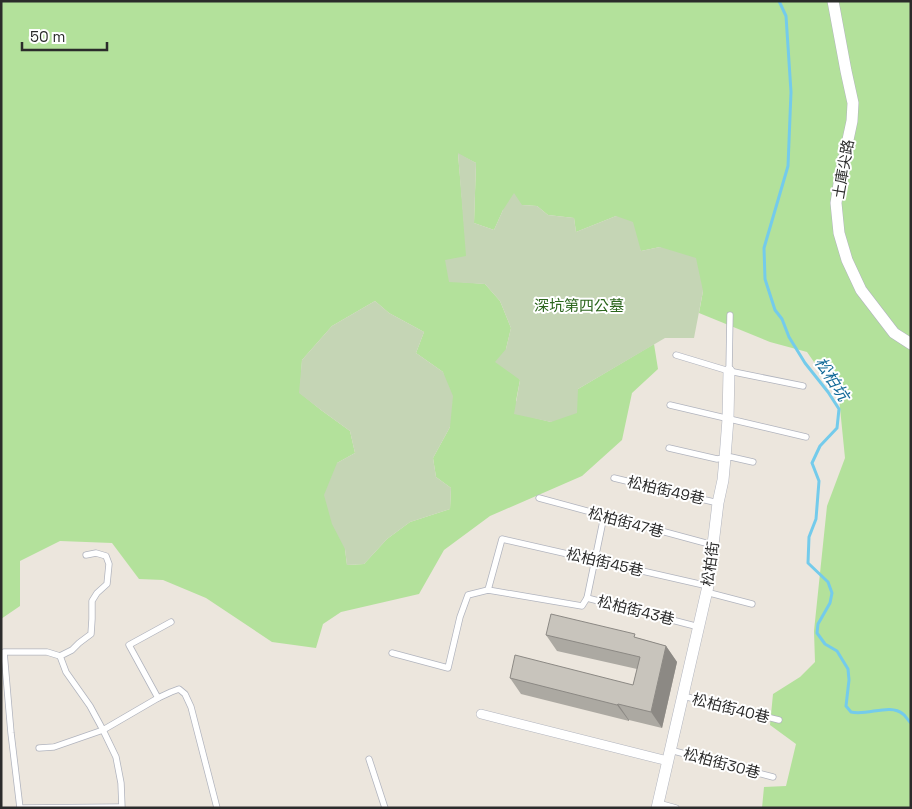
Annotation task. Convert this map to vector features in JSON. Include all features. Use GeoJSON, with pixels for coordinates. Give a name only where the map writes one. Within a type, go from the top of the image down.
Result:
{"type":"FeatureCollection","features":[{"type":"Feature","properties":{"kind":"street","name":"土庫尖路"},"geometry":{"type":"LineString","coordinates":[[833,1],[853,103],[852,121],[836,203],[839,233],[847,260],[861,290],[894,333],[911,344]]}},
{"type":"Feature","properties":{"kind":"street","name":"松柏街"},"geometry":{"type":"LineString","coordinates":[[658,805],[707,589],[718,503],[723,480],[728,419],[729,371]]}},
{"type":"Feature","properties":{"kind":"street"},"geometry":{"type":"LineString","coordinates":[[481,714],[669,755]]}},
{"type":"Feature","properties":{"kind":"lane","name":"松柏街"},"geometry":{"type":"LineString","coordinates":[[729,371],[730,315]]}},
{"type":"Feature","properties":{"kind":"lane"},"geometry":{"type":"LineString","coordinates":[[676,355],[729,371],[803,386]]}},
{"type":"Feature","properties":{"kind":"lane"},"geometry":{"type":"LineString","coordinates":[[670,405],[806,437]]}},
{"type":"Feature","properties":{"kind":"lane"},"geometry":{"type":"LineString","coordinates":[[669,448],[717,458],[731,457],[754,462]]}},
{"type":"Feature","properties":{"kind":"lane","name":"松柏街49巷"},"geometry":{"type":"LineString","coordinates":[[614,478],[718,503]]}},
{"type":"Feature","properties":{"kind":"lane","name":"松柏街47巷"},"geometry":{"type":"LineString","coordinates":[[539,498],[713,545]]}},
{"type":"Feature","properties":{"kind":"lane"},"geometry":{"type":"LineString","coordinates":[[587,598],[604,516]]}},
{"type":"Feature","properties":{"kind":"lane","name":"松柏街45巷"},"geometry":{"type":"LineString","coordinates":[[488,590],[502,539],[595,560],[707,589],[752,604]]}},
{"type":"Feature","properties":{"kind":"lane"},"geometry":{"type":"LineString","coordinates":[[60,656],[66,672],[90,706],[116,757],[121,783],[122,807],[20,808],[4,652],[47,652],[60,656],[72,650],[91,634],[92,601],[97,593],[107,584],[109,564],[106,556],[96,553],[86,556]]}},
{"type":"Feature","properties":{"kind":"lane"},"geometry":{"type":"LineString","coordinates":[[392,653],[448,668],[460,617],[468,595],[488,590]]}},
{"type":"Feature","properties":{"kind":"lane","name":"松柏街43巷"},"geometry":{"type":"LineString","coordinates":[[488,590],[582,606],[587,598],[699,626]]}},
{"type":"Feature","properties":{"kind":"lane"},"geometry":{"type":"LineString","coordinates":[[158,698],[129,645],[171,622]]}},
{"type":"Feature","properties":{"kind":"lane"},"geometry":{"type":"LineString","coordinates":[[39,748],[54,747],[103,730],[158,698],[179,689],[185,694],[190,706],[217,808]]}},
{"type":"Feature","properties":{"kind":"lane","name":"松柏街40巷"},"geometry":{"type":"LineString","coordinates":[[683,696],[779,720]]}},
{"type":"Feature","properties":{"kind":"lane","name":"松柏街30巷"},"geometry":{"type":"LineString","coordinates":[[669,755],[773,777]]}},
{"type":"Feature","properties":{"kind":"lane"},"geometry":{"type":"LineString","coordinates":[[369,759],[385,808]]}},
{"type":"Feature","properties":{"kind":"lane"},"geometry":{"type":"LineString","coordinates":[[658,805],[676,808]]}},
{"type":"Feature","properties":{"kind":"green space"},"geometry":{"type":"Polygon","coordinates":[[[1,1],[911,1],[911,808],[762,808],[764,787],[786,786],[796,744],[770,725],[773,694],[800,677],[815,662],[814,631],[827,506],[845,458],[839,398],[807,352],[770,342],[699,313],[703,291],[660,247],[641,251],[616,216],[576,232],[574,218],[548,215],[537,206],[522,205],[503,210],[494,230],[474,223],[476,163],[458,154],[467,256],[449,281],[485,284],[500,301],[511,328],[506,349],[520,380],[516,401],[535,418],[551,422],[578,389],[654,344],[658,369],[632,393],[622,440],[582,476],[490,516],[444,550],[419,594],[341,612],[323,624],[316,648],[272,642],[206,598],[163,580],[139,579],[112,543],[60,541],[20,561],[20,606],[1,619],[1,1]],[[375,301],[332,326],[302,360],[300,393],[350,431],[355,453],[337,463],[347,565],[364,564],[387,539],[410,522],[450,509],[451,488],[436,477],[433,458],[450,427],[443,372],[416,353],[424,332],[389,313],[375,301]]]}},
{"type":"Feature","properties":{"kind":"green space","name":"深坑第四公墓"},"geometry":{"type":"Polygon","coordinates":[[[458,153],[476,163],[474,223],[494,230],[503,210],[514,193],[522,205],[537,206],[548,215],[574,218],[576,232],[616,216],[633,222],[641,251],[660,247],[696,258],[703,291],[694,338],[665,338],[578,389],[577,413],[551,422],[514,414],[520,380],[495,362],[506,349],[511,328],[500,301],[485,284],[449,282],[445,260],[466,256],[458,153]]]}},
{"type":"Feature","properties":{"kind":"green space"},"geometry":{"type":"Polygon","coordinates":[[[375,301],[389,313],[424,332],[416,353],[443,372],[453,396],[450,427],[433,458],[436,477],[451,488],[450,509],[410,522],[387,539],[364,564],[347,565],[345,549],[332,524],[324,495],[337,463],[355,453],[350,431],[299,393],[302,360],[332,326],[375,301]]]}},
{"type":"Feature","properties":{"kind":"building"},"geometry":{"type":"Polygon","coordinates":[[[551,614],[635,634],[634,637],[666,646],[651,712],[510,678],[515,655],[633,685],[640,657],[546,635],[551,614]]]}},
{"type":"Feature","properties":{"kind":"waterway","name":"松柏坑"},"geometry":{"type":"LineString","coordinates":[[779,1],[786,16],[791,92],[788,166],[764,248],[765,279],[775,310],[782,319],[789,337],[805,363],[839,409],[837,428],[820,446],[812,463],[819,481],[816,519],[809,537],[808,563],[828,582],[832,593],[830,603],[818,624],[817,633],[825,644],[837,651],[848,669],[849,680],[846,706],[851,712],[898,711],[911,723]]}}]}
